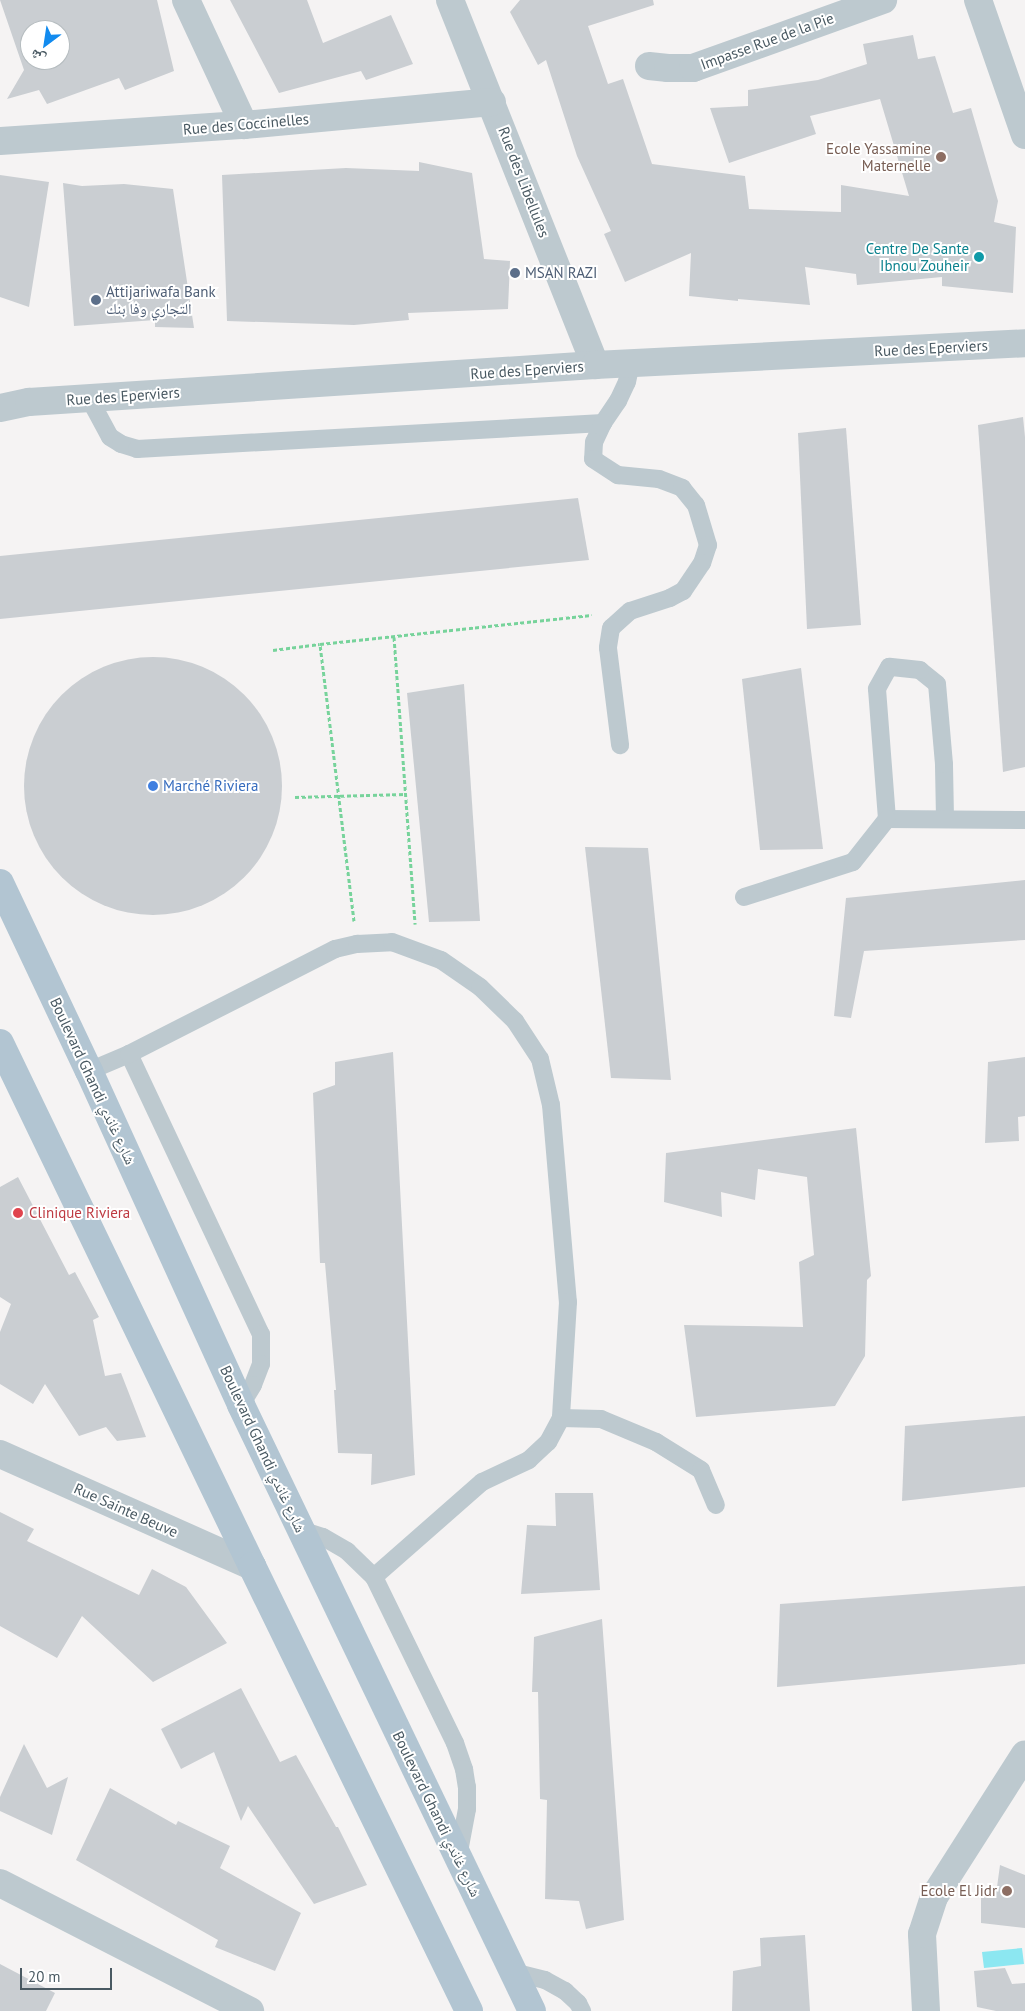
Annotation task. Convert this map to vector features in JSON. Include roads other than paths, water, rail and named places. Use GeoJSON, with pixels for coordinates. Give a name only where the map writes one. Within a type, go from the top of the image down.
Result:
{"type":"FeatureCollection","features":[{"type":"Feature","properties":{"kind":"main road","name":"Boulevard Ghandi شارع غاندي"},"geometry":{"type":"LineString","coordinates":[[0,883],[89,1071],[241,1404],[532,2011]]}},
{"type":"Feature","properties":{"kind":"main road"},"geometry":{"type":"LineString","coordinates":[[0,1043],[469,2011]]}},
{"type":"Feature","properties":{"kind":"street"},"geometry":{"type":"LineString","coordinates":[[186,0],[244,125]]}},
{"type":"Feature","properties":{"kind":"street","name":"Rue des Libellules"},"geometry":{"type":"LineString","coordinates":[[450,0],[596,365]]}},
{"type":"Feature","properties":{"kind":"street","name":"Impasse Rue de la Pie"},"geometry":{"type":"LineString","coordinates":[[649,66],[693,68],[883,0]]}},
{"type":"Feature","properties":{"kind":"street"},"geometry":{"type":"LineString","coordinates":[[978,0],[1025,135]]}},
{"type":"Feature","properties":{"kind":"street","name":"Rue des Coccinelles"},"geometry":{"type":"LineString","coordinates":[[0,141],[244,125],[492,102]]}},
{"type":"Feature","properties":{"kind":"street","name":"Rue des Eperviers"},"geometry":{"type":"LineString","coordinates":[[0,408],[29,402],[596,365],[1025,344]]}},
{"type":"Feature","properties":{"kind":"street","name":"Rue des Eperviers"},"geometry":{"type":"LineString","coordinates":[[0,396],[29,402]]}},
{"type":"Feature","properties":{"kind":"street","name":"Rue Sainte Beuve"},"geometry":{"type":"LineString","coordinates":[[0,1454],[252,1566]]}},
{"type":"Feature","properties":{"kind":"street"},"geometry":{"type":"LineString","coordinates":[[926,2011],[922,1934],[934,1896],[1025,1754]]}},
{"type":"Feature","properties":{"kind":"street"},"geometry":{"type":"LineString","coordinates":[[0,1883],[250,2011]]}},
{"type":"Feature","properties":{"kind":"lane"},"geometry":{"type":"LineString","coordinates":[[620,746],[608,648],[611,628],[630,611],[670,598],[683,591],[702,564],[708,545],[696,504],[682,488],[659,479],[618,475],[593,459],[594,442],[627,382],[631,363]]}},
{"type":"Feature","properties":{"kind":"lane"},"geometry":{"type":"LineString","coordinates":[[89,398],[110,437],[122,444],[137,449],[603,423]]}},
{"type":"Feature","properties":{"kind":"lane"},"geometry":{"type":"LineString","coordinates":[[744,897],[853,862],[886,819],[877,689],[889,667],[920,670],[937,684],[944,764],[945,818]]}},
{"type":"Feature","properties":{"kind":"lane"},"geometry":{"type":"LineString","coordinates":[[886,819],[1025,820]]}},
{"type":"Feature","properties":{"kind":"lane"},"geometry":{"type":"LineString","coordinates":[[89,1071],[129,1054],[334,949],[357,944],[392,942],[441,960],[480,987],[515,1020],[540,1059],[550,1105],[568,1302],[561,1418],[548,1442],[529,1460],[482,1482],[374,1577]]}},
{"type":"Feature","properties":{"kind":"lane"},"geometry":{"type":"LineString","coordinates":[[129,1054],[261,1334],[261,1364],[253,1385],[241,1404]]}},
{"type":"Feature","properties":{"kind":"lane"},"geometry":{"type":"LineString","coordinates":[[561,1418],[601,1419],[656,1442],[701,1470],[716,1505]]}},
{"type":"Feature","properties":{"kind":"lane"},"geometry":{"type":"LineString","coordinates":[[301,1530],[323,1536],[347,1551],[374,1577],[455,1743],[464,1769],[467,1809],[458,1857]]}},
{"type":"Feature","properties":{"kind":"lane"},"geometry":{"type":"LineString","coordinates":[[513,1972],[545,1980],[565,1991],[578,2003],[582,2011]]}},
{"type":"Feature","properties":{"kind":"water"},"geometry":{"type":"Polygon","coordinates":[[[1022,1948],[1024,1964],[984,1968],[982,1952],[1022,1948]]]}},
{"type":"Feature","properties":{"kind":"place","name":"Ecole Yassamine Maternelle"},"geometry":{"type":"Point","coordinates":[941,157]}},
{"type":"Feature","properties":{"kind":"place","name":"Centre De Sante Ibnou Zouheir"},"geometry":{"type":"Point","coordinates":[979,257]}},
{"type":"Feature","properties":{"kind":"place","name":"MSAN RAZI"},"geometry":{"type":"Point","coordinates":[515,273]}},
{"type":"Feature","properties":{"kind":"place","name":"Attijariwafa Bank التجاري وفا بنك"},"geometry":{"type":"Point","coordinates":[96,300]}},
{"type":"Feature","properties":{"kind":"place","name":"Marché Riviera"},"geometry":{"type":"Point","coordinates":[153,786]}},
{"type":"Feature","properties":{"kind":"place","name":"Clinique Riviera"},"geometry":{"type":"Point","coordinates":[18,1213]}},
{"type":"Feature","properties":{"kind":"place","name":"Ecole El Jidr"},"geometry":{"type":"Point","coordinates":[1007,1891]}}]}
